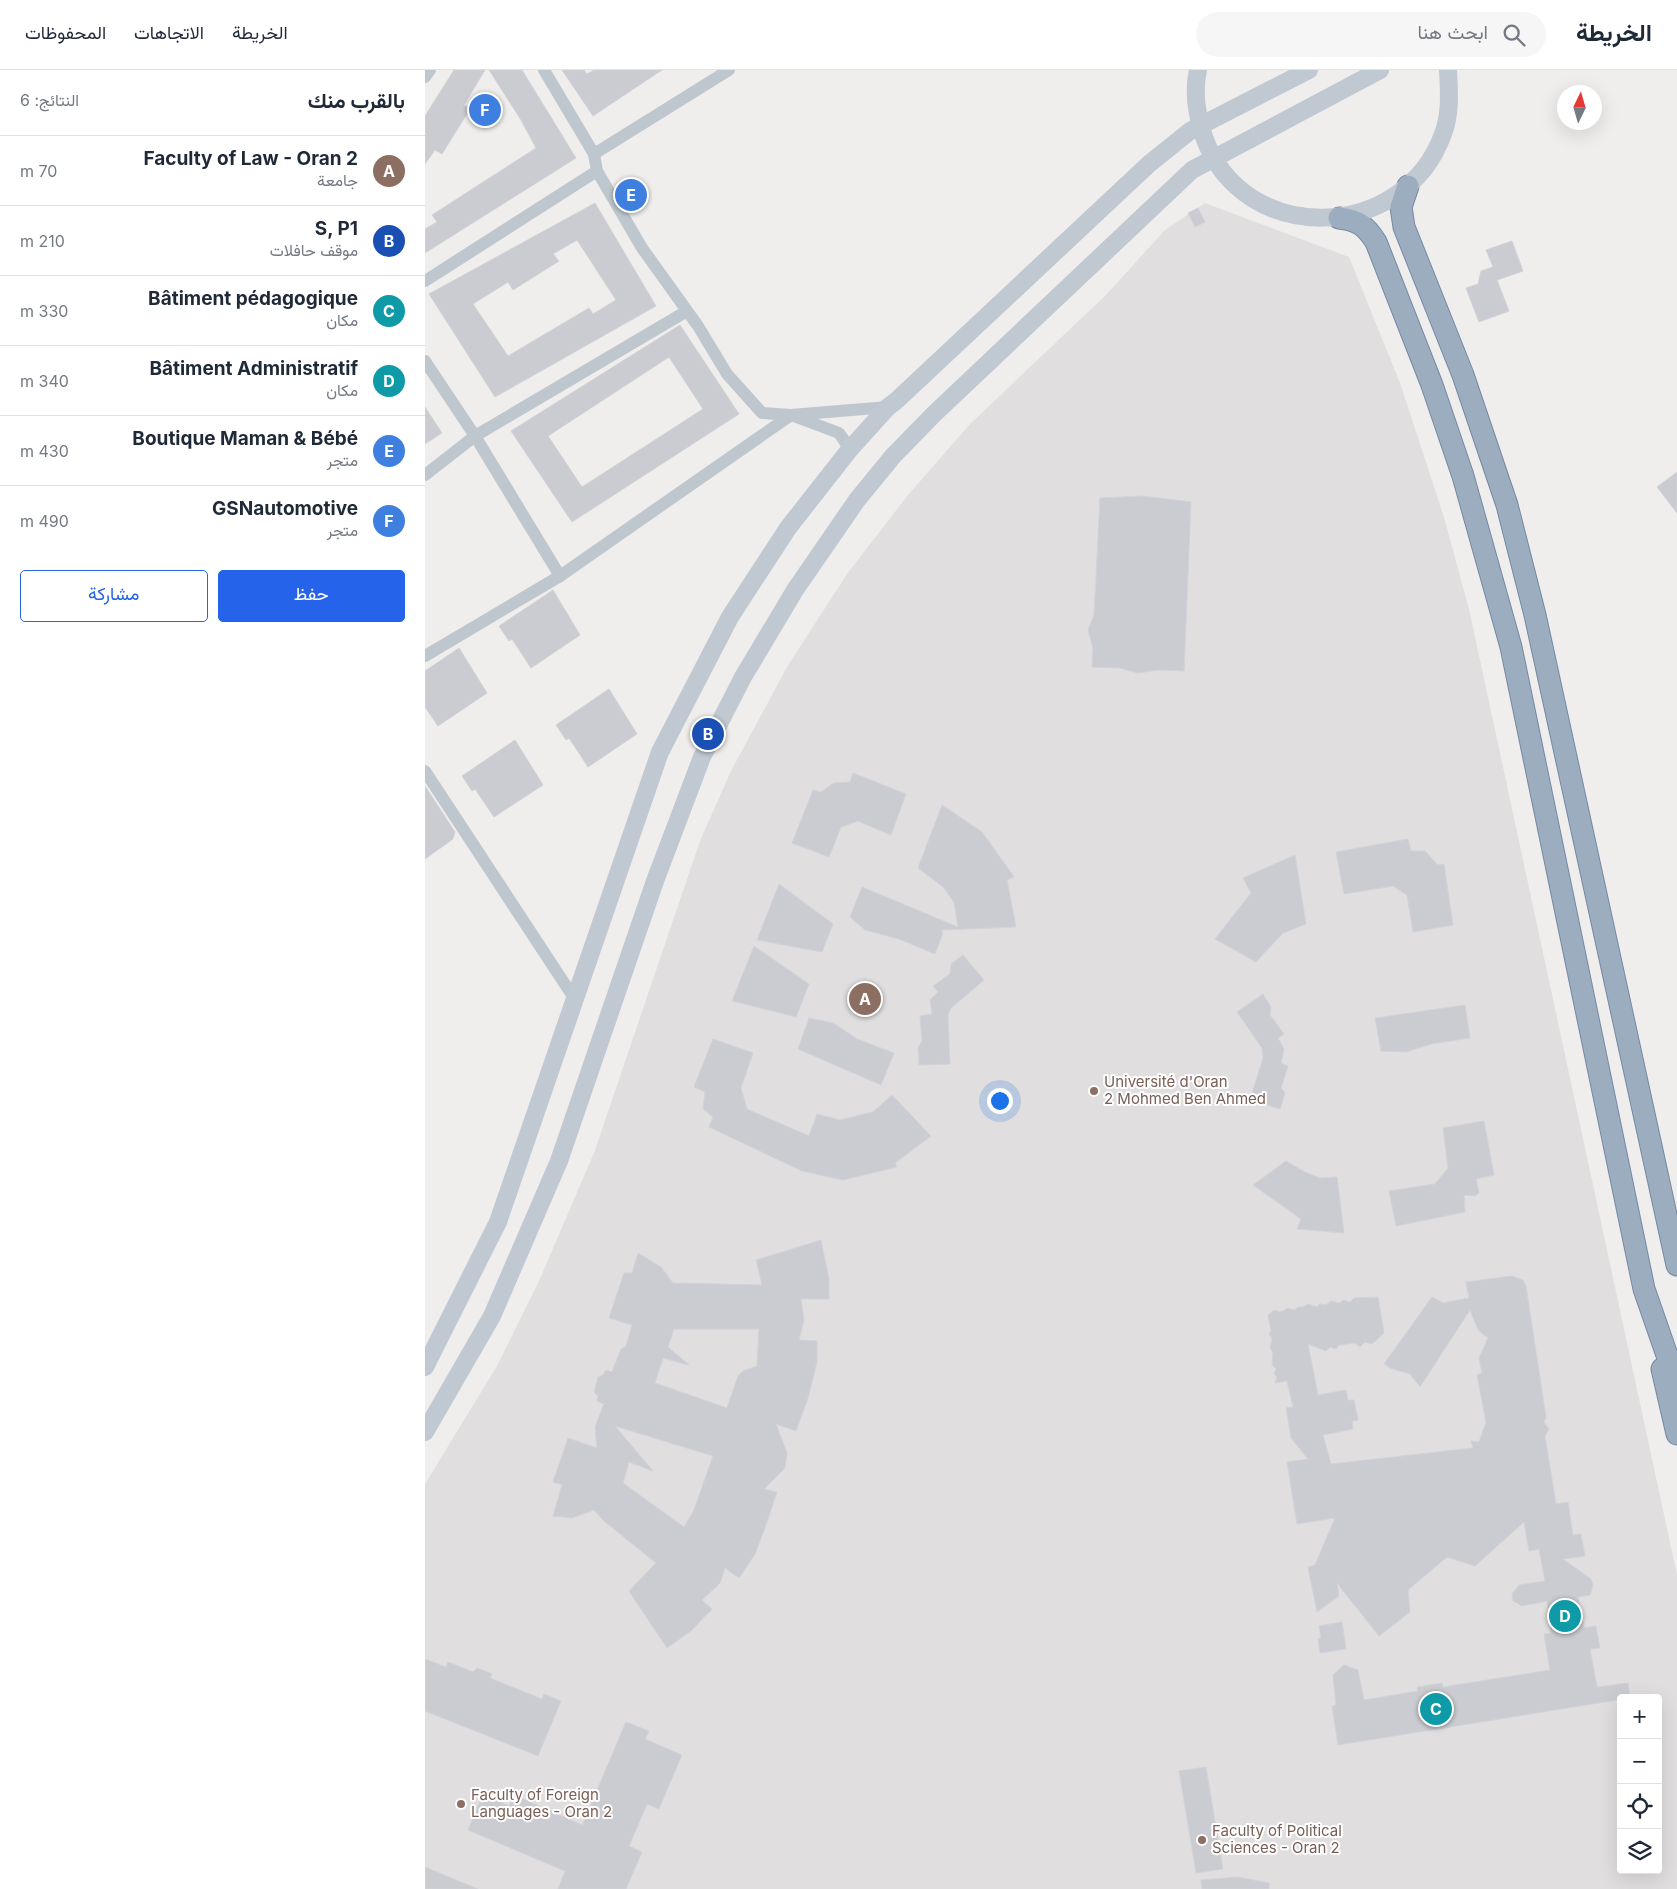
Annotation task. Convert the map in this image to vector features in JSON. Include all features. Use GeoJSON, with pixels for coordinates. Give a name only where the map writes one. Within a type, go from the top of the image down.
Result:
{"type":"FeatureCollection","features":[{"type":"Feature","properties":{"kind":"highway"},"geometry":{"type":"LineString","coordinates":[[1408,186],[1401,207],[1404,227],[1463,375],[1510,514],[1535,615],[1677,1265]]}},
{"type":"Feature","properties":{"kind":"highway"},"geometry":{"type":"LineString","coordinates":[[1339,218],[1354,220],[1362,224],[1376,242],[1432,385],[1463,476],[1492,574],[1511,647],[1537,767],[1649,1308],[1677,1434]]}},
{"type":"Feature","properties":{"kind":"highway"},"geometry":{"type":"LineString","coordinates":[[1649,1308],[1677,1384]]}},
{"type":"Feature","properties":{"kind":"main road"},"geometry":{"type":"LineString","coordinates":[[1198,70],[1196,101],[1200,126],[1214,157],[1228,177],[1240,188],[1267,206],[1291,215],[1315,218],[1339,218],[1376,207],[1408,186],[1429,162],[1443,133],[1450,102],[1448,70]]}},
{"type":"Feature","properties":{"kind":"main road"},"geometry":{"type":"LineString","coordinates":[[425,1367],[498,1222],[660,752],[730,617],[788,528],[850,449],[888,407],[1149,164],[1180,138],[1200,126],[1309,70]]}},
{"type":"Feature","properties":{"kind":"main road"},"geometry":{"type":"LineString","coordinates":[[425,1432],[492,1316],[559,1161],[655,882],[702,757],[743,677],[795,590],[857,500],[907,442],[1192,170],[1380,70]]}},
{"type":"Feature","properties":{"kind":"street"},"geometry":{"type":"LineString","coordinates":[[425,77],[429,70]]}},
{"type":"Feature","properties":{"kind":"street"},"geometry":{"type":"LineString","coordinates":[[544,70],[594,154],[597,171],[641,248],[687,311],[727,374],[750,402],[762,413],[791,415],[888,407]]}},
{"type":"Feature","properties":{"kind":"street"},"geometry":{"type":"LineString","coordinates":[[594,154],[729,70]]}},
{"type":"Feature","properties":{"kind":"street"},"geometry":{"type":"LineString","coordinates":[[425,281],[597,171]]}},
{"type":"Feature","properties":{"kind":"street"},"geometry":{"type":"LineString","coordinates":[[425,475],[475,436],[687,311]]}},
{"type":"Feature","properties":{"kind":"street"},"geometry":{"type":"LineString","coordinates":[[425,361],[475,436],[560,576]]}},
{"type":"Feature","properties":{"kind":"street"},"geometry":{"type":"LineString","coordinates":[[791,415],[839,433],[850,449]]}},
{"type":"Feature","properties":{"kind":"street"},"geometry":{"type":"LineString","coordinates":[[425,656],[560,576],[791,415]]}},
{"type":"Feature","properties":{"kind":"street"},"geometry":{"type":"LineString","coordinates":[[425,772],[574,998]]}},
{"type":"Feature","properties":{"kind":"shaded area","name":"Université d'Oran 2 Mohmed Ben Ahmed"},"geometry":{"type":"Polygon","coordinates":[[[1205,203],[1349,257],[1400,383],[1443,514],[1469,609],[1677,1575],[1677,1889],[425,1889],[425,1484],[497,1366],[539,1281],[594,1153],[700,841],[731,771],[787,667],[847,574],[908,495],[970,424],[1106,295],[1165,230],[1205,203]]]}},
{"type":"Feature","properties":{"kind":"building"},"geometry":{"type":"Polygon","coordinates":[[[454,70],[485,70],[464,105],[470,109],[442,154],[435,150],[425,164],[425,116],[454,70]]]}},
{"type":"Feature","properties":{"kind":"building"},"geometry":{"type":"Polygon","coordinates":[[[489,70],[522,70],[576,158],[425,253],[425,229],[437,222],[432,215],[536,148],[521,120],[489,70]]]}},
{"type":"Feature","properties":{"kind":"building"},"geometry":{"type":"Polygon","coordinates":[[[562,70],[584,70],[587,74],[594,70],[662,70],[593,116],[562,70]]]}},
{"type":"Feature","properties":{"kind":"building"},"geometry":{"type":"Polygon","coordinates":[[[595,203],[656,306],[495,397],[429,294],[595,203]],[[577,240],[553,254],[559,261],[513,290],[508,282],[473,304],[508,356],[589,308],[593,314],[616,300],[577,240]]]}},
{"type":"Feature","properties":{"kind":"building"},"geometry":{"type":"Polygon","coordinates":[[[1198,208],[1205,222],[1195,227],[1188,213],[1198,208]]]}},
{"type":"Feature","properties":{"kind":"building"},"geometry":{"type":"Polygon","coordinates":[[[1512,241],[1523,271],[1497,280],[1509,311],[1479,322],[1466,288],[1478,284],[1481,271],[1493,267],[1486,250],[1512,241]]]}},
{"type":"Feature","properties":{"kind":"building"},"geometry":{"type":"Polygon","coordinates":[[[680,325],[739,414],[572,522],[511,431],[680,325]],[[669,357],[548,436],[582,487],[703,409],[669,357]]]}},
{"type":"Feature","properties":{"kind":"building"},"geometry":{"type":"Polygon","coordinates":[[[425,407],[442,433],[425,444],[425,407]]]}},
{"type":"Feature","properties":{"kind":"building"},"geometry":{"type":"Polygon","coordinates":[[[1677,472],[1677,513],[1657,487],[1677,472]]]}},
{"type":"Feature","properties":{"kind":"building"},"geometry":{"type":"Polygon","coordinates":[[[1143,496],[1191,502],[1184,671],[1158,670],[1138,673],[1120,668],[1092,667],[1093,648],[1088,630],[1094,615],[1100,498],[1143,496]]]}},
{"type":"Feature","properties":{"kind":"building"},"geometry":{"type":"Polygon","coordinates":[[[553,590],[580,635],[531,668],[512,639],[509,641],[499,626],[553,590]]]}},
{"type":"Feature","properties":{"kind":"building"},"geometry":{"type":"Polygon","coordinates":[[[459,648],[487,693],[438,726],[425,707],[425,671],[459,648]]]}},
{"type":"Feature","properties":{"kind":"building"},"geometry":{"type":"Polygon","coordinates":[[[609,689],[637,734],[588,767],[569,738],[566,740],[556,725],[609,689]]]}},
{"type":"Feature","properties":{"kind":"building"},"geometry":{"type":"Polygon","coordinates":[[[515,740],[543,785],[494,817],[475,789],[472,791],[462,776],[515,740]]]}},
{"type":"Feature","properties":{"kind":"building"},"geometry":{"type":"Polygon","coordinates":[[[853,773],[906,794],[891,835],[858,821],[841,827],[829,857],[792,843],[813,790],[821,792],[834,783],[850,782],[853,773]]]}},
{"type":"Feature","properties":{"kind":"building"},"geometry":{"type":"Polygon","coordinates":[[[425,786],[455,832],[453,839],[425,859],[425,786]]]}},
{"type":"Feature","properties":{"kind":"building"},"geometry":{"type":"Polygon","coordinates":[[[942,805],[982,832],[1014,877],[1007,880],[1016,927],[941,930],[943,933],[935,954],[899,939],[865,930],[850,917],[862,887],[958,927],[954,902],[942,886],[918,868],[942,805]]]}},
{"type":"Feature","properties":{"kind":"building"},"geometry":{"type":"Polygon","coordinates":[[[1408,839],[1411,851],[1425,851],[1438,865],[1444,864],[1453,925],[1413,932],[1407,895],[1393,886],[1344,894],[1336,852],[1408,839]]]}},
{"type":"Feature","properties":{"kind":"building"},"geometry":{"type":"Polygon","coordinates":[[[1295,855],[1306,924],[1283,933],[1256,962],[1215,939],[1251,893],[1243,878],[1295,855]]]}},
{"type":"Feature","properties":{"kind":"building"},"geometry":{"type":"Polygon","coordinates":[[[779,884],[833,924],[822,952],[757,940],[779,884]]]}},
{"type":"Feature","properties":{"kind":"building"},"geometry":{"type":"Polygon","coordinates":[[[754,946],[809,984],[796,1017],[732,1001],[754,946]]]}},
{"type":"Feature","properties":{"kind":"building"},"geometry":{"type":"Polygon","coordinates":[[[963,955],[984,980],[951,1008],[948,1015],[950,1064],[919,1065],[918,1048],[922,1041],[920,1016],[932,1014],[930,1000],[938,992],[933,986],[950,974],[951,964],[963,955]]]}},
{"type":"Feature","properties":{"kind":"building"},"geometry":{"type":"Polygon","coordinates":[[[1263,994],[1271,1007],[1270,1015],[1284,1034],[1278,1038],[1284,1049],[1281,1063],[1288,1066],[1281,1088],[1285,1093],[1280,1109],[1250,1100],[1263,1058],[1262,1048],[1237,1012],[1263,994]]]}},
{"type":"Feature","properties":{"kind":"building"},"geometry":{"type":"Polygon","coordinates":[[[1465,1005],[1470,1038],[1431,1044],[1406,1052],[1381,1051],[1375,1018],[1465,1005]]]}},
{"type":"Feature","properties":{"kind":"building"},"geometry":{"type":"Polygon","coordinates":[[[809,1018],[833,1023],[857,1039],[894,1053],[881,1085],[798,1049],[809,1018]]]}},
{"type":"Feature","properties":{"kind":"building"},"geometry":{"type":"Polygon","coordinates":[[[713,1039],[753,1053],[741,1088],[747,1109],[809,1136],[817,1114],[840,1120],[873,1112],[892,1095],[931,1136],[895,1163],[897,1167],[843,1180],[802,1171],[709,1127],[713,1117],[703,1109],[705,1092],[694,1087],[713,1039]]]}},
{"type":"Feature","properties":{"kind":"building"},"geometry":{"type":"Polygon","coordinates":[[[1484,1121],[1494,1175],[1476,1179],[1479,1193],[1475,1196],[1464,1195],[1465,1212],[1396,1226],[1389,1191],[1435,1184],[1448,1168],[1443,1128],[1484,1121]]]}},
{"type":"Feature","properties":{"kind":"building"},"geometry":{"type":"Polygon","coordinates":[[[1286,1161],[1320,1178],[1337,1177],[1344,1233],[1297,1229],[1301,1219],[1253,1185],[1286,1161]]]}},
{"type":"Feature","properties":{"kind":"building"},"geometry":{"type":"Polygon","coordinates":[[[821,1240],[829,1279],[829,1299],[801,1299],[804,1320],[799,1340],[817,1341],[817,1362],[808,1398],[796,1431],[776,1424],[787,1453],[785,1468],[764,1489],[777,1492],[755,1554],[739,1578],[725,1568],[720,1583],[702,1600],[712,1609],[691,1631],[667,1648],[629,1591],[656,1563],[604,1521],[594,1510],[572,1518],[553,1516],[562,1485],[553,1482],[568,1438],[597,1448],[595,1427],[604,1404],[597,1401],[598,1396],[594,1392],[598,1377],[603,1375],[606,1370],[612,1372],[621,1349],[626,1346],[632,1325],[609,1318],[624,1273],[632,1273],[638,1253],[661,1267],[673,1283],[762,1285],[756,1260],[821,1240]],[[674,1329],[668,1347],[689,1365],[663,1358],[655,1383],[727,1408],[738,1376],[743,1371],[757,1366],[759,1329],[674,1329]],[[615,1426],[653,1471],[629,1462],[623,1483],[684,1527],[694,1510],[713,1456],[615,1426]]]}},
{"type":"Feature","properties":{"kind":"building"},"geometry":{"type":"Polygon","coordinates":[[[1512,1276],[1523,1280],[1526,1286],[1546,1417],[1544,1422],[1549,1429],[1545,1436],[1556,1504],[1568,1502],[1573,1535],[1581,1534],[1585,1556],[1563,1559],[1591,1579],[1593,1585],[1590,1595],[1578,1597],[1584,1628],[1596,1626],[1600,1648],[1590,1649],[1597,1687],[1628,1683],[1629,1694],[1617,1694],[1617,1700],[1338,1745],[1332,1706],[1336,1705],[1333,1675],[1344,1665],[1358,1670],[1364,1700],[1418,1691],[1417,1687],[1442,1683],[1443,1687],[1550,1670],[1544,1634],[1551,1633],[1547,1601],[1522,1606],[1513,1601],[1512,1594],[1519,1585],[1545,1581],[1539,1549],[1529,1551],[1524,1522],[1475,1566],[1447,1557],[1408,1590],[1410,1612],[1379,1636],[1337,1583],[1339,1596],[1317,1612],[1308,1567],[1315,1565],[1335,1518],[1297,1524],[1287,1462],[1308,1459],[1291,1438],[1286,1408],[1293,1407],[1287,1381],[1275,1383],[1277,1377],[1274,1374],[1276,1369],[1272,1365],[1273,1353],[1270,1348],[1272,1338],[1269,1334],[1271,1331],[1268,1315],[1274,1310],[1281,1312],[1288,1308],[1294,1310],[1308,1304],[1317,1307],[1320,1304],[1326,1305],[1331,1301],[1339,1303],[1344,1300],[1350,1302],[1354,1298],[1378,1297],[1384,1333],[1372,1344],[1365,1342],[1360,1347],[1355,1343],[1339,1345],[1336,1349],[1330,1347],[1326,1351],[1308,1344],[1318,1395],[1346,1390],[1348,1400],[1354,1400],[1358,1420],[1352,1421],[1353,1429],[1323,1435],[1331,1464],[1473,1448],[1471,1441],[1479,1442],[1486,1422],[1477,1375],[1482,1373],[1479,1358],[1488,1338],[1478,1330],[1470,1310],[1420,1387],[1410,1374],[1390,1368],[1384,1364],[1432,1297],[1443,1303],[1469,1298],[1466,1282],[1512,1276]]]}},
{"type":"Feature","properties":{"kind":"building"},"geometry":{"type":"Polygon","coordinates":[[[1342,1622],[1346,1649],[1320,1653],[1318,1639],[1321,1638],[1319,1626],[1342,1622]]]}},
{"type":"Feature","properties":{"kind":"building"},"geometry":{"type":"Polygon","coordinates":[[[425,1659],[446,1667],[448,1662],[473,1672],[477,1668],[492,1674],[490,1678],[542,1699],[544,1694],[561,1701],[538,1756],[425,1711],[425,1659]]]}},
{"type":"Feature","properties":{"kind":"building"},"geometry":{"type":"Polygon","coordinates":[[[626,1722],[649,1731],[645,1739],[682,1755],[659,1809],[647,1804],[629,1846],[642,1852],[626,1889],[558,1889],[565,1871],[468,1830],[483,1794],[509,1806],[514,1795],[582,1825],[626,1722]]]}},
{"type":"Feature","properties":{"kind":"building"},"geometry":{"type":"Polygon","coordinates":[[[1206,1767],[1223,1869],[1196,1873],[1179,1771],[1206,1767]]]}},
{"type":"Feature","properties":{"kind":"building"},"geometry":{"type":"Polygon","coordinates":[[[425,1867],[478,1889],[425,1889],[425,1867]]]}},
{"type":"Feature","properties":{"kind":"building"},"geometry":{"type":"Polygon","coordinates":[[[1238,1877],[1269,1883],[1269,1889],[1202,1889],[1201,1880],[1238,1877]]]}},
{"type":"Feature","properties":{"kind":"place","name":"GSNautomotive"},"geometry":{"type":"Point","coordinates":[485,110]}},
{"type":"Feature","properties":{"kind":"place","name":"Boutique Maman & Bébé"},"geometry":{"type":"Point","coordinates":[631,195]}},
{"type":"Feature","properties":{"kind":"place","name":"S, P1"},"geometry":{"type":"Point","coordinates":[708,734]}},
{"type":"Feature","properties":{"kind":"place","name":"Faculty of Law - Oran 2"},"geometry":{"type":"Point","coordinates":[865,999]}},
{"type":"Feature","properties":{"kind":"place","name":"Université d'Oran 2 Mohmed Ben Ahmed"},"geometry":{"type":"Point","coordinates":[1094,1091]}},
{"type":"Feature","properties":{"kind":"place","name":"Bâtiment Administratif"},"geometry":{"type":"Point","coordinates":[1565,1616]}},
{"type":"Feature","properties":{"kind":"place","name":"Bâtiment pédagogique"},"geometry":{"type":"Point","coordinates":[1436,1709]}},
{"type":"Feature","properties":{"kind":"place","name":"Faculty of Foreign Languages - Oran 2"},"geometry":{"type":"Point","coordinates":[461,1804]}},
{"type":"Feature","properties":{"kind":"place","name":"Faculty of Political Sciences - Oran 2"},"geometry":{"type":"Point","coordinates":[1202,1840]}}]}
